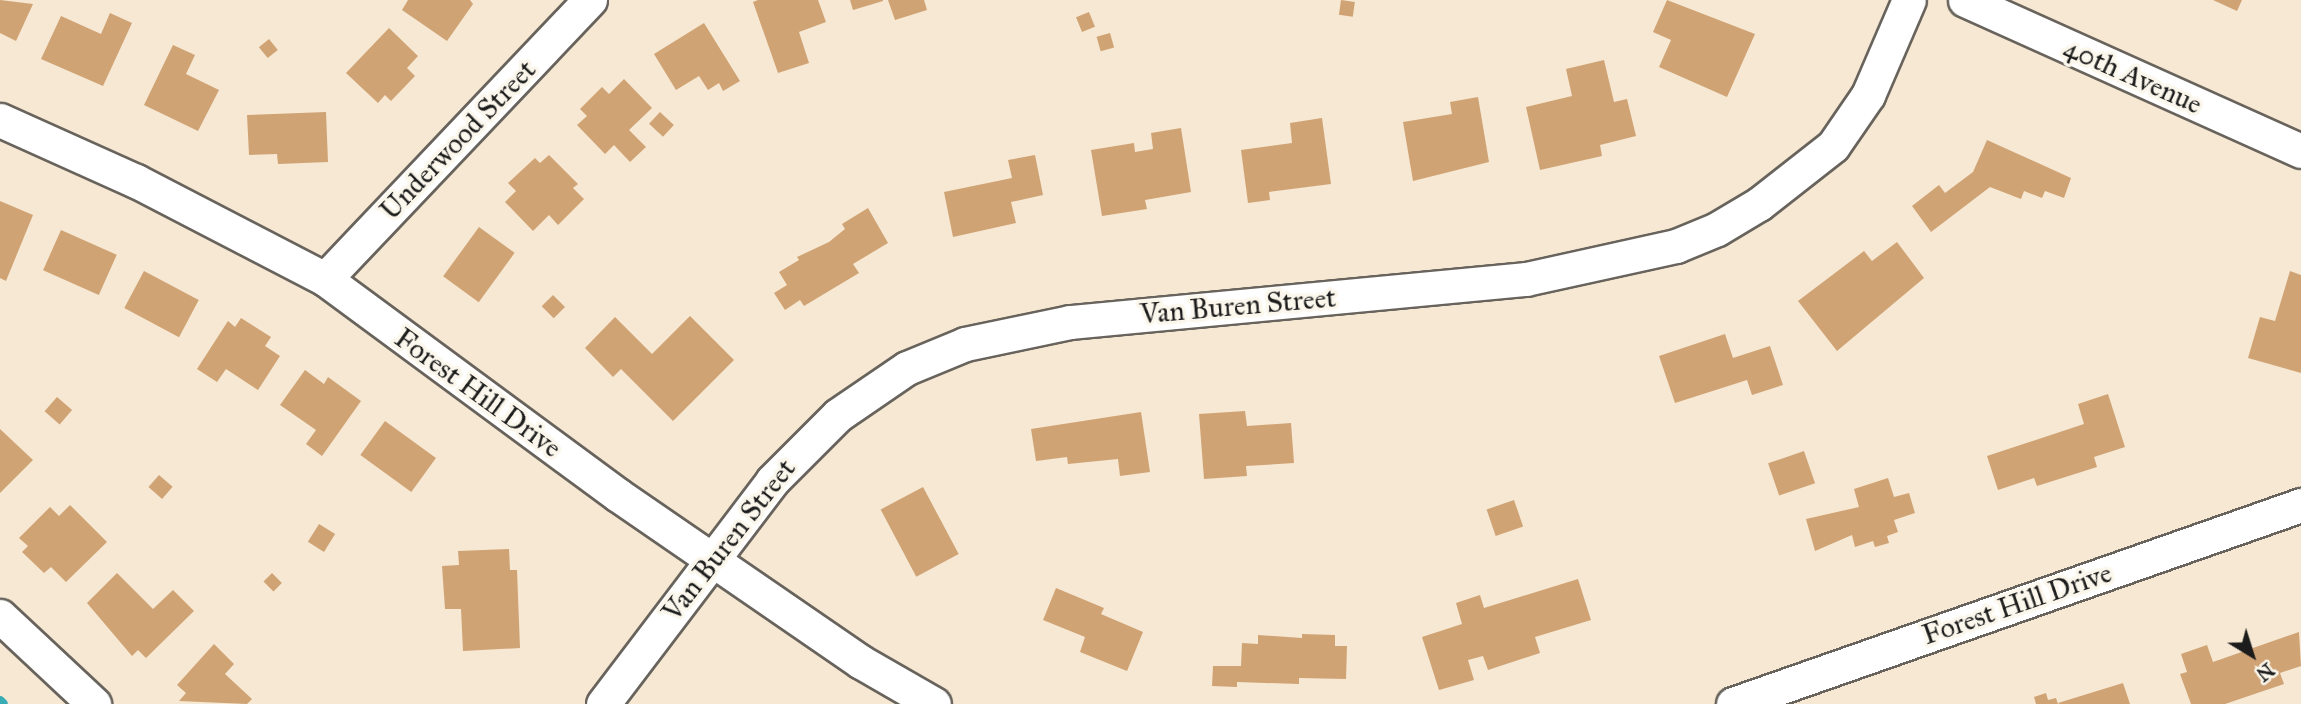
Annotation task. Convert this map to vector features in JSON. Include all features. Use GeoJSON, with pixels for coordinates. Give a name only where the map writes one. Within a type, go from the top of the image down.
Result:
{"type":"FeatureCollection","features":[{"type":"Feature","properties":{"kind":"street","name":"Underwood Street"},"geometry":{"type":"LineString","coordinates":[[325,279],[590,0]]}},
{"type":"Feature","properties":{"kind":"street","name":"Van Buren Street"},"geometry":{"type":"LineString","coordinates":[[603,704],[711,558],[772,481],[838,415],[907,368],[965,344],[1070,322],[1526,279],[1676,246],[1717,229],[1769,197],[1833,146],[1868,95],[1909,0]]}},
{"type":"Feature","properties":{"kind":"street","name":"40th Avenue"},"geometry":{"type":"LineString","coordinates":[[1965,0],[2301,151]]}},
{"type":"Feature","properties":{"kind":"street","name":"Forest Hill Drive"},"geometry":{"type":"LineString","coordinates":[[0,120],[136,181],[325,279],[496,408],[861,662],[934,704]]}},
{"type":"Feature","properties":{"kind":"street","name":"Forest Hill Drive"},"geometry":{"type":"LineString","coordinates":[[1733,704],[2301,505]]}},
{"type":"Feature","properties":{"kind":"street"},"geometry":{"type":"LineString","coordinates":[[0,615],[94,704]]}},
{"type":"Feature","properties":{"kind":"building"},"geometry":{"type":"Polygon","coordinates":[[[0,0],[33,4],[16,41],[0,33],[0,0]]]}},
{"type":"Feature","properties":{"kind":"building"},"geometry":{"type":"Polygon","coordinates":[[[408,0],[470,0],[473,4],[447,41],[402,10],[408,0]]]}},
{"type":"Feature","properties":{"kind":"building"},"geometry":{"type":"Polygon","coordinates":[[[818,0],[826,22],[799,32],[809,63],[778,73],[753,2],[818,0]]]}},
{"type":"Feature","properties":{"kind":"building"},"geometry":{"type":"Polygon","coordinates":[[[850,0],[883,0],[883,1],[853,10],[850,0]]]}},
{"type":"Feature","properties":{"kind":"building"},"geometry":{"type":"Polygon","coordinates":[[[888,0],[924,0],[927,10],[895,20],[888,0]]]}},
{"type":"Feature","properties":{"kind":"building"},"geometry":{"type":"Polygon","coordinates":[[[1341,0],[1355,2],[1353,17],[1339,15],[1341,0]]]}},
{"type":"Feature","properties":{"kind":"building"},"geometry":{"type":"Polygon","coordinates":[[[1667,0],[1755,34],[1727,97],[1659,67],[1671,40],[1653,32],[1667,0]]]}},
{"type":"Feature","properties":{"kind":"building"},"geometry":{"type":"Polygon","coordinates":[[[2213,0],[2242,0],[2237,11],[2213,0]]]}},
{"type":"Feature","properties":{"kind":"building"},"geometry":{"type":"Polygon","coordinates":[[[1089,12],[1095,27],[1082,32],[1076,17],[1089,12]]]}},
{"type":"Feature","properties":{"kind":"building"},"geometry":{"type":"Polygon","coordinates":[[[110,13],[132,23],[103,86],[41,59],[61,16],[101,34],[110,13]]]}},
{"type":"Feature","properties":{"kind":"building"},"geometry":{"type":"Polygon","coordinates":[[[704,23],[740,81],[723,91],[719,83],[708,90],[699,76],[676,90],[654,54],[704,23]]]}},
{"type":"Feature","properties":{"kind":"building"},"geometry":{"type":"Polygon","coordinates":[[[389,28],[418,56],[407,68],[415,76],[391,101],[385,95],[378,103],[346,73],[389,28]]]}},
{"type":"Feature","properties":{"kind":"building"},"geometry":{"type":"Polygon","coordinates":[[[1110,33],[1114,47],[1101,51],[1097,37],[1110,33]]]}},
{"type":"Feature","properties":{"kind":"building"},"geometry":{"type":"Polygon","coordinates":[[[269,39],[278,50],[268,58],[259,47],[269,39]]]}},
{"type":"Feature","properties":{"kind":"building"},"geometry":{"type":"Polygon","coordinates":[[[173,45],[195,55],[186,74],[219,90],[198,131],[144,105],[173,45]]]}},
{"type":"Feature","properties":{"kind":"building"},"geometry":{"type":"Polygon","coordinates":[[[1604,60],[1614,102],[1627,99],[1636,136],[1600,145],[1602,156],[1540,170],[1526,107],[1572,96],[1566,69],[1604,60]]]}},
{"type":"Feature","properties":{"kind":"building"},"geometry":{"type":"Polygon","coordinates":[[[624,79],[652,108],[629,130],[646,147],[630,162],[614,145],[605,154],[577,125],[587,116],[580,109],[602,87],[609,94],[624,79]]]}},
{"type":"Feature","properties":{"kind":"building"},"geometry":{"type":"Polygon","coordinates":[[[1478,97],[1489,162],[1413,181],[1403,122],[1452,114],[1450,102],[1478,97]]]}},
{"type":"Feature","properties":{"kind":"building"},"geometry":{"type":"Polygon","coordinates":[[[326,112],[328,162],[278,164],[277,154],[249,155],[247,115],[326,112]]]}},
{"type":"Feature","properties":{"kind":"building"},"geometry":{"type":"Polygon","coordinates":[[[660,112],[674,125],[663,137],[649,124],[660,112]]]}},
{"type":"Feature","properties":{"kind":"building"},"geometry":{"type":"Polygon","coordinates":[[[1322,118],[1331,184],[1269,192],[1270,200],[1248,203],[1241,150],[1292,143],[1290,123],[1322,118]]]}},
{"type":"Feature","properties":{"kind":"building"},"geometry":{"type":"Polygon","coordinates":[[[1181,128],[1191,192],[1145,200],[1147,209],[1102,216],[1091,150],[1134,143],[1135,152],[1153,149],[1151,133],[1181,128]]]}},
{"type":"Feature","properties":{"kind":"building"},"geometry":{"type":"Polygon","coordinates":[[[1987,140],[2071,178],[2064,198],[2045,191],[2042,198],[2024,191],[2021,199],[1990,187],[1931,232],[1912,206],[1939,185],[1945,193],[1973,172],[1987,140]]]}},
{"type":"Feature","properties":{"kind":"building"},"geometry":{"type":"Polygon","coordinates":[[[549,155],[578,184],[573,188],[584,199],[558,225],[549,215],[533,231],[505,202],[516,191],[508,183],[535,158],[540,163],[549,155]]]}},
{"type":"Feature","properties":{"kind":"building"},"geometry":{"type":"Polygon","coordinates":[[[1035,155],[1043,195],[1011,202],[1016,223],[953,237],[944,192],[1012,178],[1008,160],[1035,155]]]}},
{"type":"Feature","properties":{"kind":"building"},"geometry":{"type":"Polygon","coordinates":[[[0,201],[33,215],[6,281],[0,278],[0,201]]]}},
{"type":"Feature","properties":{"kind":"building"},"geometry":{"type":"Polygon","coordinates":[[[868,208],[888,243],[853,264],[859,273],[804,306],[800,300],[785,310],[774,293],[787,285],[779,272],[799,260],[797,257],[829,242],[845,229],[842,224],[868,208]]]}},
{"type":"Feature","properties":{"kind":"building"},"geometry":{"type":"Polygon","coordinates":[[[479,227],[515,253],[479,302],[443,276],[479,227]]]}},
{"type":"Feature","properties":{"kind":"building"},"geometry":{"type":"Polygon","coordinates":[[[61,230],[117,255],[99,295],[43,270],[61,230]]]}},
{"type":"Feature","properties":{"kind":"building"},"geometry":{"type":"Polygon","coordinates":[[[1897,242],[1924,278],[1837,351],[1798,301],[1864,251],[1872,261],[1897,242]]]}},
{"type":"Feature","properties":{"kind":"building"},"geometry":{"type":"Polygon","coordinates":[[[144,271],[199,300],[179,337],[124,308],[144,271]]]}},
{"type":"Feature","properties":{"kind":"building"},"geometry":{"type":"Polygon","coordinates":[[[2290,271],[2301,275],[2301,373],[2248,358],[2260,317],[2275,321],[2290,271]]]}},
{"type":"Feature","properties":{"kind":"building"},"geometry":{"type":"Polygon","coordinates":[[[553,295],[565,307],[554,318],[542,306],[553,295]]]}},
{"type":"Feature","properties":{"kind":"building"},"geometry":{"type":"Polygon","coordinates":[[[690,316],[734,360],[673,421],[621,369],[613,377],[585,348],[615,317],[652,354],[690,316]]]}},
{"type":"Feature","properties":{"kind":"building"},"geometry":{"type":"Polygon","coordinates":[[[241,318],[271,337],[265,346],[280,356],[258,390],[226,369],[217,382],[197,369],[228,321],[235,327],[241,318]]]}},
{"type":"Feature","properties":{"kind":"building"},"geometry":{"type":"Polygon","coordinates":[[[1725,334],[1733,358],[1770,346],[1783,385],[1752,395],[1747,380],[1675,403],[1659,356],[1725,334]]]}},
{"type":"Feature","properties":{"kind":"building"},"geometry":{"type":"Polygon","coordinates":[[[305,370],[324,384],[328,377],[361,401],[322,456],[306,444],[316,430],[280,405],[305,370]]]}},
{"type":"Feature","properties":{"kind":"building"},"geometry":{"type":"Polygon","coordinates":[[[2108,394],[2125,447],[2094,457],[2097,467],[2037,486],[2034,478],[1998,490],[1987,456],[2084,424],[2078,404],[2108,394]]]}},
{"type":"Feature","properties":{"kind":"building"},"geometry":{"type":"Polygon","coordinates":[[[57,397],[72,410],[60,424],[45,411],[57,397]]]}},
{"type":"Feature","properties":{"kind":"building"},"geometry":{"type":"Polygon","coordinates":[[[1245,411],[1247,426],[1291,423],[1294,463],[1246,466],[1247,476],[1204,479],[1199,414],[1245,411]]]}},
{"type":"Feature","properties":{"kind":"building"},"geometry":{"type":"Polygon","coordinates":[[[1141,412],[1150,472],[1120,476],[1118,459],[1068,464],[1067,457],[1036,461],[1031,429],[1141,412]]]}},
{"type":"Feature","properties":{"kind":"building"},"geometry":{"type":"Polygon","coordinates":[[[385,421],[436,458],[411,492],[360,455],[385,421]]]}},
{"type":"Feature","properties":{"kind":"building"},"geometry":{"type":"Polygon","coordinates":[[[0,429],[33,460],[0,493],[0,429]]]}},
{"type":"Feature","properties":{"kind":"building"},"geometry":{"type":"Polygon","coordinates":[[[1804,451],[1815,483],[1779,496],[1768,463],[1804,451]]]}},
{"type":"Feature","properties":{"kind":"building"},"geometry":{"type":"Polygon","coordinates":[[[159,475],[173,487],[162,499],[149,487],[159,475]]]}},
{"type":"Feature","properties":{"kind":"building"},"geometry":{"type":"Polygon","coordinates":[[[1888,478],[1894,497],[1909,493],[1915,513],[1894,520],[1898,532],[1887,536],[1889,543],[1875,547],[1873,541],[1855,547],[1852,535],[1815,551],[1806,519],[1859,507],[1854,489],[1888,478]]]}},
{"type":"Feature","properties":{"kind":"building"},"geometry":{"type":"Polygon","coordinates":[[[923,487],[959,554],[916,577],[881,510],[923,487]]]}},
{"type":"Feature","properties":{"kind":"building"},"geometry":{"type":"Polygon","coordinates":[[[1514,500],[1523,526],[1496,536],[1487,509],[1514,500]]]}},
{"type":"Feature","properties":{"kind":"building"},"geometry":{"type":"Polygon","coordinates":[[[70,505],[107,542],[66,582],[51,567],[44,573],[22,552],[28,546],[19,538],[50,507],[59,516],[70,505]]]}},
{"type":"Feature","properties":{"kind":"building"},"geometry":{"type":"Polygon","coordinates":[[[319,524],[335,534],[324,552],[308,542],[319,524]]]}},
{"type":"Feature","properties":{"kind":"building"},"geometry":{"type":"Polygon","coordinates":[[[509,549],[510,570],[517,570],[520,648],[463,651],[461,609],[445,609],[442,566],[459,565],[458,551],[509,549]]]}},
{"type":"Feature","properties":{"kind":"building"},"geometry":{"type":"Polygon","coordinates":[[[117,573],[153,609],[173,590],[194,611],[146,658],[138,650],[132,656],[87,603],[117,573]]]}},
{"type":"Feature","properties":{"kind":"building"},"geometry":{"type":"Polygon","coordinates":[[[272,573],[282,583],[273,591],[264,581],[272,573]]]}},
{"type":"Feature","properties":{"kind":"building"},"geometry":{"type":"Polygon","coordinates":[[[1578,579],[1591,620],[1535,637],[1540,653],[1488,670],[1483,656],[1468,660],[1474,680],[1439,690],[1422,637],[1462,624],[1456,603],[1480,595],[1484,608],[1578,579]]]}},
{"type":"Feature","properties":{"kind":"building"},"geometry":{"type":"Polygon","coordinates":[[[1056,588],[1104,608],[1101,614],[1143,632],[1127,671],[1080,652],[1085,637],[1043,620],[1056,588]]]}},
{"type":"Feature","properties":{"kind":"building"},"geometry":{"type":"Polygon","coordinates":[[[2299,632],[2301,666],[2280,673],[2284,684],[2225,704],[2191,704],[2180,674],[2187,672],[2181,654],[2207,645],[2213,662],[2299,632]]]}},
{"type":"Feature","properties":{"kind":"building"},"geometry":{"type":"Polygon","coordinates":[[[1302,634],[1335,635],[1335,646],[1347,646],[1346,679],[1299,678],[1299,684],[1237,682],[1237,687],[1212,686],[1213,666],[1241,666],[1242,643],[1258,644],[1258,635],[1302,638],[1302,634]]]}},
{"type":"Feature","properties":{"kind":"building"},"geometry":{"type":"Polygon","coordinates":[[[214,644],[234,664],[225,674],[252,699],[247,704],[179,701],[186,693],[177,685],[214,644]]]}},
{"type":"Feature","properties":{"kind":"building"},"geometry":{"type":"Polygon","coordinates":[[[2123,683],[2130,704],[2058,703],[2123,683]]]}},
{"type":"Feature","properties":{"kind":"building"},"geometry":{"type":"Polygon","coordinates":[[[2046,693],[2048,700],[2056,698],[2058,704],[2036,704],[2034,697],[2046,693]]]}},
{"type":"Feature","properties":{"kind":"waterway"},"geometry":{"type":"LineString","coordinates":[[0,701],[3,704]]}}]}
